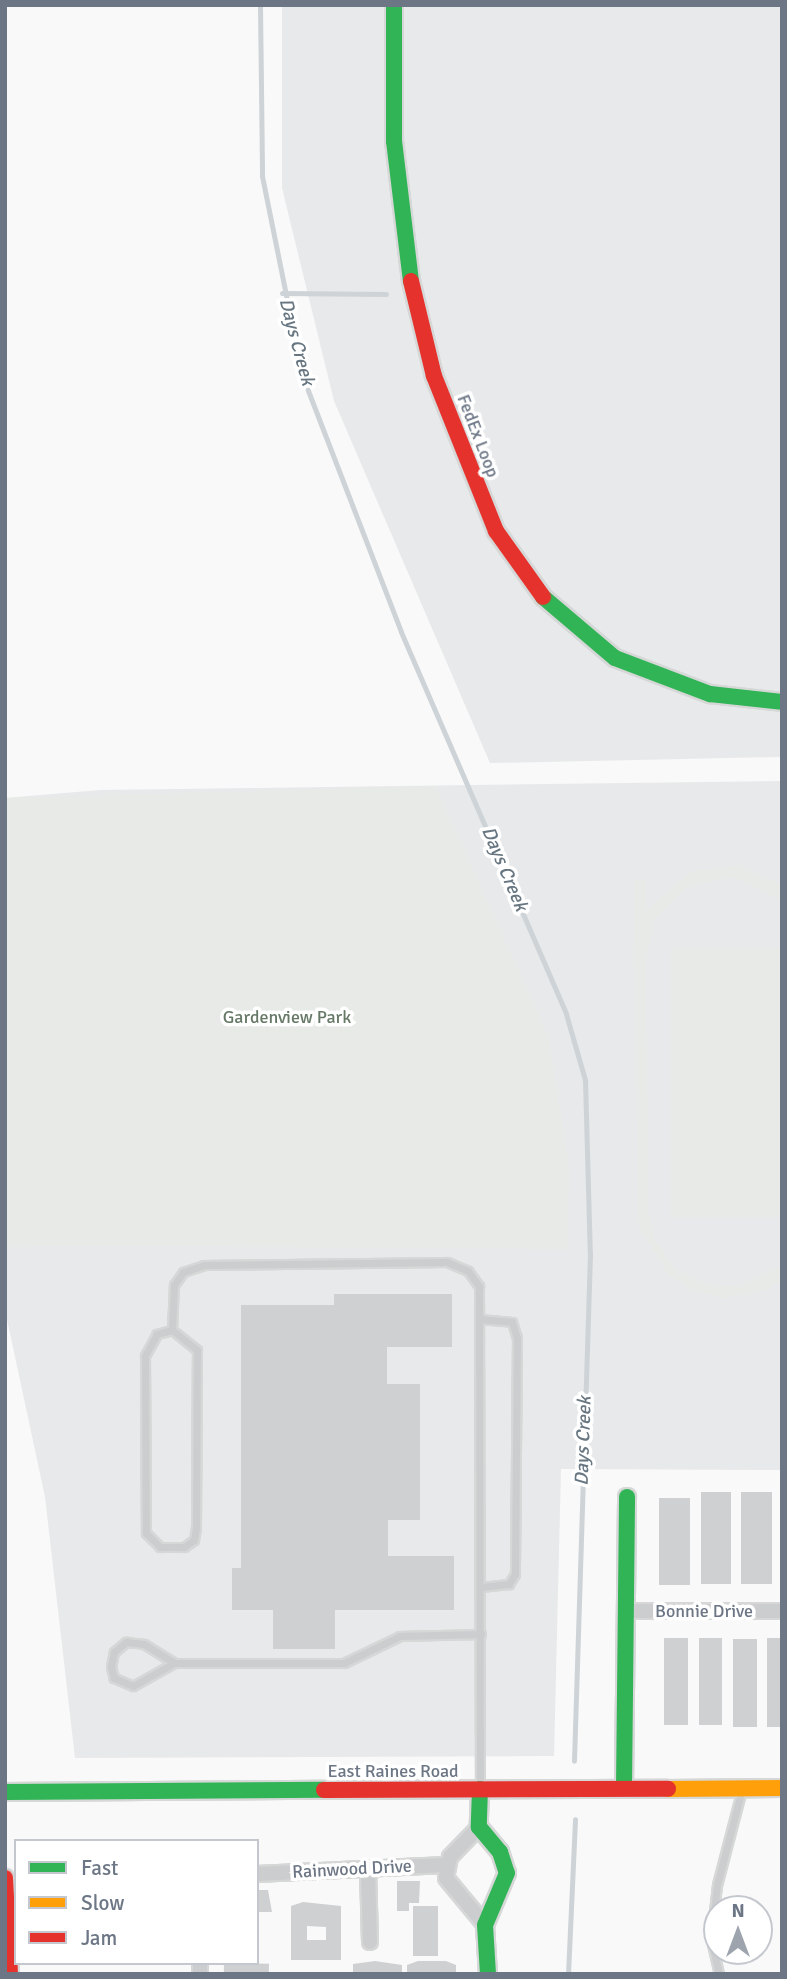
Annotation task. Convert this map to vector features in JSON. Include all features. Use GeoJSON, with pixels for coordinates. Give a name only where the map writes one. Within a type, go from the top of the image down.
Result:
{"type":"FeatureCollection","features":[{"type":"Feature","properties":{"kind":"main road","name":"FedEx Loop"},"geometry":{"type":"LineString","coordinates":[[394,5],[394,141],[412,290],[434,376],[496,531],[547,603],[615,658],[710,694],[782,702]]}},
{"type":"Feature","properties":{"kind":"main road"},"geometry":{"type":"LineString","coordinates":[[624,1788],[627,1497]]}},
{"type":"Feature","properties":{"kind":"main road","name":"East Raines Road"},"geometry":{"type":"LineString","coordinates":[[5,1792],[782,1788]]}},
{"type":"Feature","properties":{"kind":"main road"},"geometry":{"type":"LineString","coordinates":[[480,1789],[479,1827],[500,1852],[507,1873],[485,1925],[488,1974]]}},
{"type":"Feature","properties":{"kind":"main road"},"geometry":{"type":"LineString","coordinates":[[5,1878],[10,1974]]}},
{"type":"Feature","properties":{"kind":"street","name":"Bonnie Drive"},"geometry":{"type":"LineString","coordinates":[[626,1611],[782,1611]]}},
{"type":"Feature","properties":{"kind":"street"},"geometry":{"type":"LineString","coordinates":[[479,1827],[446,1865],[448,1886],[485,1925]]}},
{"type":"Feature","properties":{"kind":"street","name":"Rainwood Drive"},"geometry":{"type":"LineString","coordinates":[[259,1874],[446,1865]]}},
{"type":"Feature","properties":{"kind":"street"},"geometry":{"type":"LineString","coordinates":[[368,1870],[370,1942]]}},
{"type":"Feature","properties":{"kind":"lane"},"geometry":{"type":"LineString","coordinates":[[172,1329],[174,1285],[183,1272],[204,1265],[447,1262],[468,1271],[479,1286],[480,1789]]}},
{"type":"Feature","properties":{"kind":"lane"},"geometry":{"type":"LineString","coordinates":[[479,1319],[512,1322],[517,1338],[515,1574],[509,1584],[481,1587]]}},
{"type":"Feature","properties":{"kind":"lane"},"geometry":{"type":"LineString","coordinates":[[172,1329],[197,1350],[196,1528],[194,1540],[184,1547],[160,1547],[146,1533],[145,1356],[157,1334],[172,1329]]}},
{"type":"Feature","properties":{"kind":"lane"},"geometry":{"type":"LineString","coordinates":[[174,1663],[142,1685],[123,1686],[114,1678],[111,1660],[120,1646],[136,1642],[174,1663],[344,1663],[400,1636],[481,1634]]}},
{"type":"Feature","properties":{"kind":"lane"},"geometry":{"type":"LineString","coordinates":[[719,1974],[711,1939],[717,1885],[742,1788]]}},
{"type":"Feature","properties":{"kind":"shaded area"},"geometry":{"type":"Polygon","coordinates":[[[282,5],[782,5],[782,757],[490,763],[334,401],[282,188],[282,5]]]}},
{"type":"Feature","properties":{"kind":"shaded area"},"geometry":{"type":"Polygon","coordinates":[[[782,781],[782,1470],[561,1469],[554,1756],[75,1758],[45,1497],[5,1310],[5,798],[100,790],[782,781]]]}},
{"type":"Feature","properties":{"kind":"green space","name":"Gardenview Park"},"geometry":{"type":"Polygon","coordinates":[[[435,786],[548,1036],[569,1167],[568,1249],[5,1245],[5,798],[435,786]]]}},
{"type":"Feature","properties":{"kind":"green space"},"geometry":{"type":"Polygon","coordinates":[[[738,866],[782,885],[782,900],[733,877],[688,886],[653,921],[646,959],[648,1212],[654,1238],[676,1271],[708,1285],[740,1286],[782,1265],[782,1280],[767,1289],[726,1298],[693,1290],[668,1274],[639,1226],[634,881],[646,880],[646,910],[691,872],[738,866]]]}},
{"type":"Feature","properties":{"kind":"green space"},"geometry":{"type":"Polygon","coordinates":[[[671,948],[782,948],[782,1217],[671,1217],[671,948]]]}},
{"type":"Feature","properties":{"kind":"building"},"geometry":{"type":"Polygon","coordinates":[[[334,1294],[452,1294],[452,1347],[387,1347],[387,1384],[420,1384],[420,1520],[388,1520],[388,1556],[454,1556],[454,1610],[335,1610],[335,1649],[273,1649],[273,1610],[232,1610],[232,1568],[241,1568],[241,1305],[334,1305],[334,1294]]]}},
{"type":"Feature","properties":{"kind":"building"},"geometry":{"type":"Polygon","coordinates":[[[701,1492],[731,1492],[731,1584],[701,1584],[701,1492]]]}},
{"type":"Feature","properties":{"kind":"building"},"geometry":{"type":"Polygon","coordinates":[[[741,1492],[772,1492],[772,1584],[741,1584],[741,1492]]]}},
{"type":"Feature","properties":{"kind":"building"},"geometry":{"type":"Polygon","coordinates":[[[659,1498],[690,1498],[690,1585],[659,1585],[659,1498]]]}},
{"type":"Feature","properties":{"kind":"building"},"geometry":{"type":"Polygon","coordinates":[[[664,1638],[688,1638],[688,1725],[664,1725],[664,1638]]]}},
{"type":"Feature","properties":{"kind":"building"},"geometry":{"type":"Polygon","coordinates":[[[699,1638],[722,1638],[722,1725],[699,1725],[699,1638]]]}},
{"type":"Feature","properties":{"kind":"building"},"geometry":{"type":"Polygon","coordinates":[[[767,1638],[782,1638],[782,1727],[767,1727],[767,1638]]]}},
{"type":"Feature","properties":{"kind":"building"},"geometry":{"type":"Polygon","coordinates":[[[733,1639],[757,1639],[757,1727],[733,1727],[733,1639]]]}},
{"type":"Feature","properties":{"kind":"building"},"geometry":{"type":"Polygon","coordinates":[[[397,1881],[420,1881],[419,1903],[409,1903],[409,1911],[397,1911],[397,1881]]]}},
{"type":"Feature","properties":{"kind":"building"},"geometry":{"type":"Polygon","coordinates":[[[259,1890],[268,1890],[272,1912],[259,1912],[259,1890]]]}},
{"type":"Feature","properties":{"kind":"building"},"geometry":{"type":"Polygon","coordinates":[[[303,1902],[341,1906],[341,1960],[291,1960],[291,1906],[303,1902]],[[307,1926],[307,1940],[326,1940],[326,1927],[307,1926]]]}},
{"type":"Feature","properties":{"kind":"building"},"geometry":{"type":"Polygon","coordinates":[[[413,1906],[438,1906],[438,1956],[413,1956],[413,1906]]]}},
{"type":"Feature","properties":{"kind":"building"},"geometry":{"type":"Polygon","coordinates":[[[375,1961],[402,1965],[402,1974],[353,1974],[353,1964],[375,1961]]]}},
{"type":"Feature","properties":{"kind":"building"},"geometry":{"type":"Polygon","coordinates":[[[418,1961],[446,1961],[456,1965],[456,1974],[407,1974],[407,1965],[418,1961]]]}},
{"type":"Feature","properties":{"kind":"building"},"geometry":{"type":"Polygon","coordinates":[[[269,1964],[269,1974],[224,1974],[224,1965],[269,1964]]]}},
{"type":"Feature","properties":{"kind":"waterway","name":"Days Creek"},"geometry":{"type":"LineString","coordinates":[[260,5],[262,176],[302,375],[401,632],[566,1014],[585,1080],[590,1254],[574,1761]]}},
{"type":"Feature","properties":{"kind":"waterway"},"geometry":{"type":"LineString","coordinates":[[282,293],[386,294]]}},
{"type":"Feature","properties":{"kind":"waterway","name":"Days Creek"},"geometry":{"type":"LineString","coordinates":[[568,1974],[575,1819]]}},
{"type":"Feature","properties":{"kind":"traffic: fast"},"geometry":{"type":"LineString","coordinates":[[394,5],[394,141],[411,281]]}},
{"type":"Feature","properties":{"kind":"traffic: fast"},"geometry":{"type":"LineString","coordinates":[[543,597],[615,658],[710,694],[782,702]]}},
{"type":"Feature","properties":{"kind":"traffic: fast"},"geometry":{"type":"LineString","coordinates":[[624,1788],[627,1497]]}},
{"type":"Feature","properties":{"kind":"traffic: fast"},"geometry":{"type":"LineString","coordinates":[[480,1789],[479,1827],[500,1852],[507,1873],[485,1925],[488,1974]]}},
{"type":"Feature","properties":{"kind":"traffic: fast"},"geometry":{"type":"LineString","coordinates":[[5,1792],[324,1790]]}},
{"type":"Feature","properties":{"kind":"traffic: slow"},"geometry":{"type":"LineString","coordinates":[[668,1789],[782,1788]]}},
{"type":"Feature","properties":{"kind":"traffic: jam"},"geometry":{"type":"LineString","coordinates":[[411,281],[434,376],[496,531],[543,597]]}},
{"type":"Feature","properties":{"kind":"traffic: jam"},"geometry":{"type":"LineString","coordinates":[[324,1790],[668,1789]]}},
{"type":"Feature","properties":{"kind":"traffic: jam"},"geometry":{"type":"LineString","coordinates":[[5,1878],[10,1974]]}}]}
